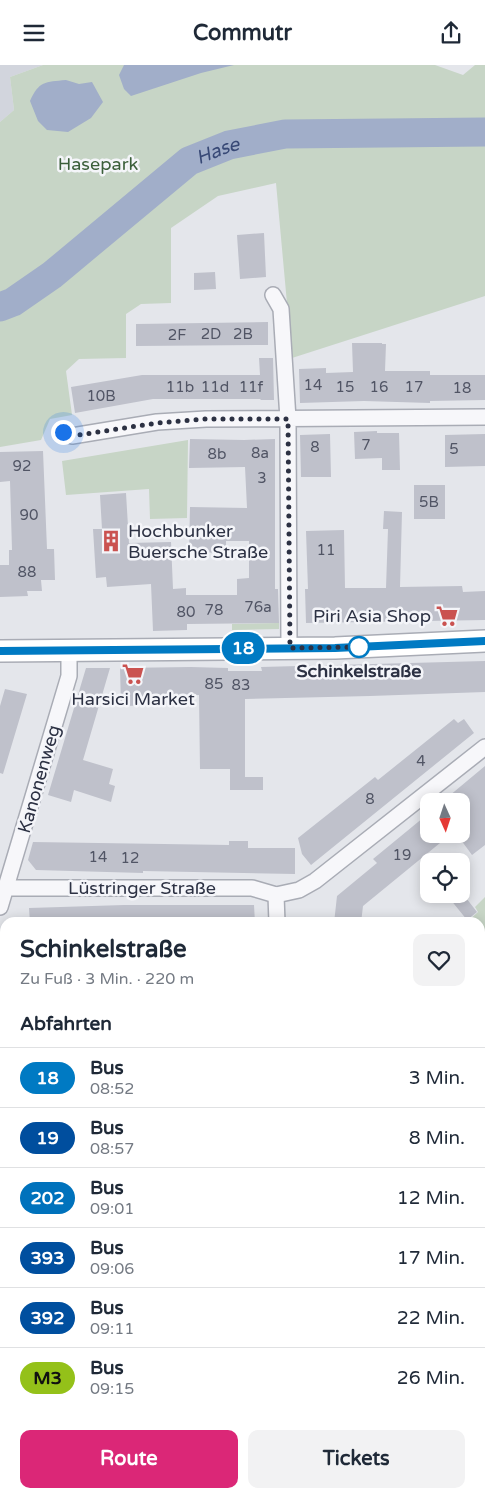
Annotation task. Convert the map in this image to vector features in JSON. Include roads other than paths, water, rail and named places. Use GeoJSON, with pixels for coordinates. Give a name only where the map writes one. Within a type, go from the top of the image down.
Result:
{"type":"FeatureCollection","features":[{"type":"Feature","properties":{"kind":"main road"},"geometry":{"type":"LineString","coordinates":[[0,651],[388,646],[485,641]]}},
{"type":"Feature","properties":{"kind":"street"},"geometry":{"type":"LineString","coordinates":[[273,295],[281,309],[288,419],[290,648]]}},
{"type":"Feature","properties":{"kind":"street"},"geometry":{"type":"LineString","coordinates":[[63,432],[72,436],[157,423],[206,419],[485,417]]}},
{"type":"Feature","properties":{"kind":"street","name":"Kanonenweg"},"geometry":{"type":"LineString","coordinates":[[0,907],[69,675],[70,650]]}},
{"type":"Feature","properties":{"kind":"street"},"geometry":{"type":"LineString","coordinates":[[278,917],[276,895],[299,890],[315,881],[485,747]]}},
{"type":"Feature","properties":{"kind":"street","name":"Lüstringer Straße"},"geometry":{"type":"LineString","coordinates":[[6,888],[252,889],[276,895]]}},
{"type":"Feature","properties":{"kind":"water"},"geometry":{"type":"Polygon","coordinates":[[[124,65],[234,65],[201,73],[131,96],[124,89],[119,75],[124,65]]]}},
{"type":"Feature","properties":{"kind":"water"},"geometry":{"type":"Polygon","coordinates":[[[66,80],[79,84],[92,82],[103,102],[91,118],[68,132],[47,130],[38,121],[30,101],[40,86],[53,81],[66,80]]]}},
{"type":"Feature","properties":{"kind":"waterway","name":"Hase"},"geometry":{"type":"LineString","coordinates":[[0,307],[13,302],[52,275],[189,161],[229,145],[285,134],[485,132]]}},
{"type":"Feature","properties":{"kind":"place","name":"Hochbunker Buersche Straße"},"geometry":{"type":"Point","coordinates":[111,541]}},
{"type":"Feature","properties":{"kind":"place","name":"Piri Asia Shop"},"geometry":{"type":"Point","coordinates":[447,616]}},
{"type":"Feature","properties":{"kind":"place","name":"Schinkelstraße"},"geometry":{"type":"Point","coordinates":[359,647]}},
{"type":"Feature","properties":{"kind":"place","name":"Harsici Market"},"geometry":{"type":"Point","coordinates":[133,674]}},
{"type":"Feature","properties":{"kind":"park label","name":"Hasepark"},"geometry":{"type":"Point","coordinates":[98,164]}}]}
